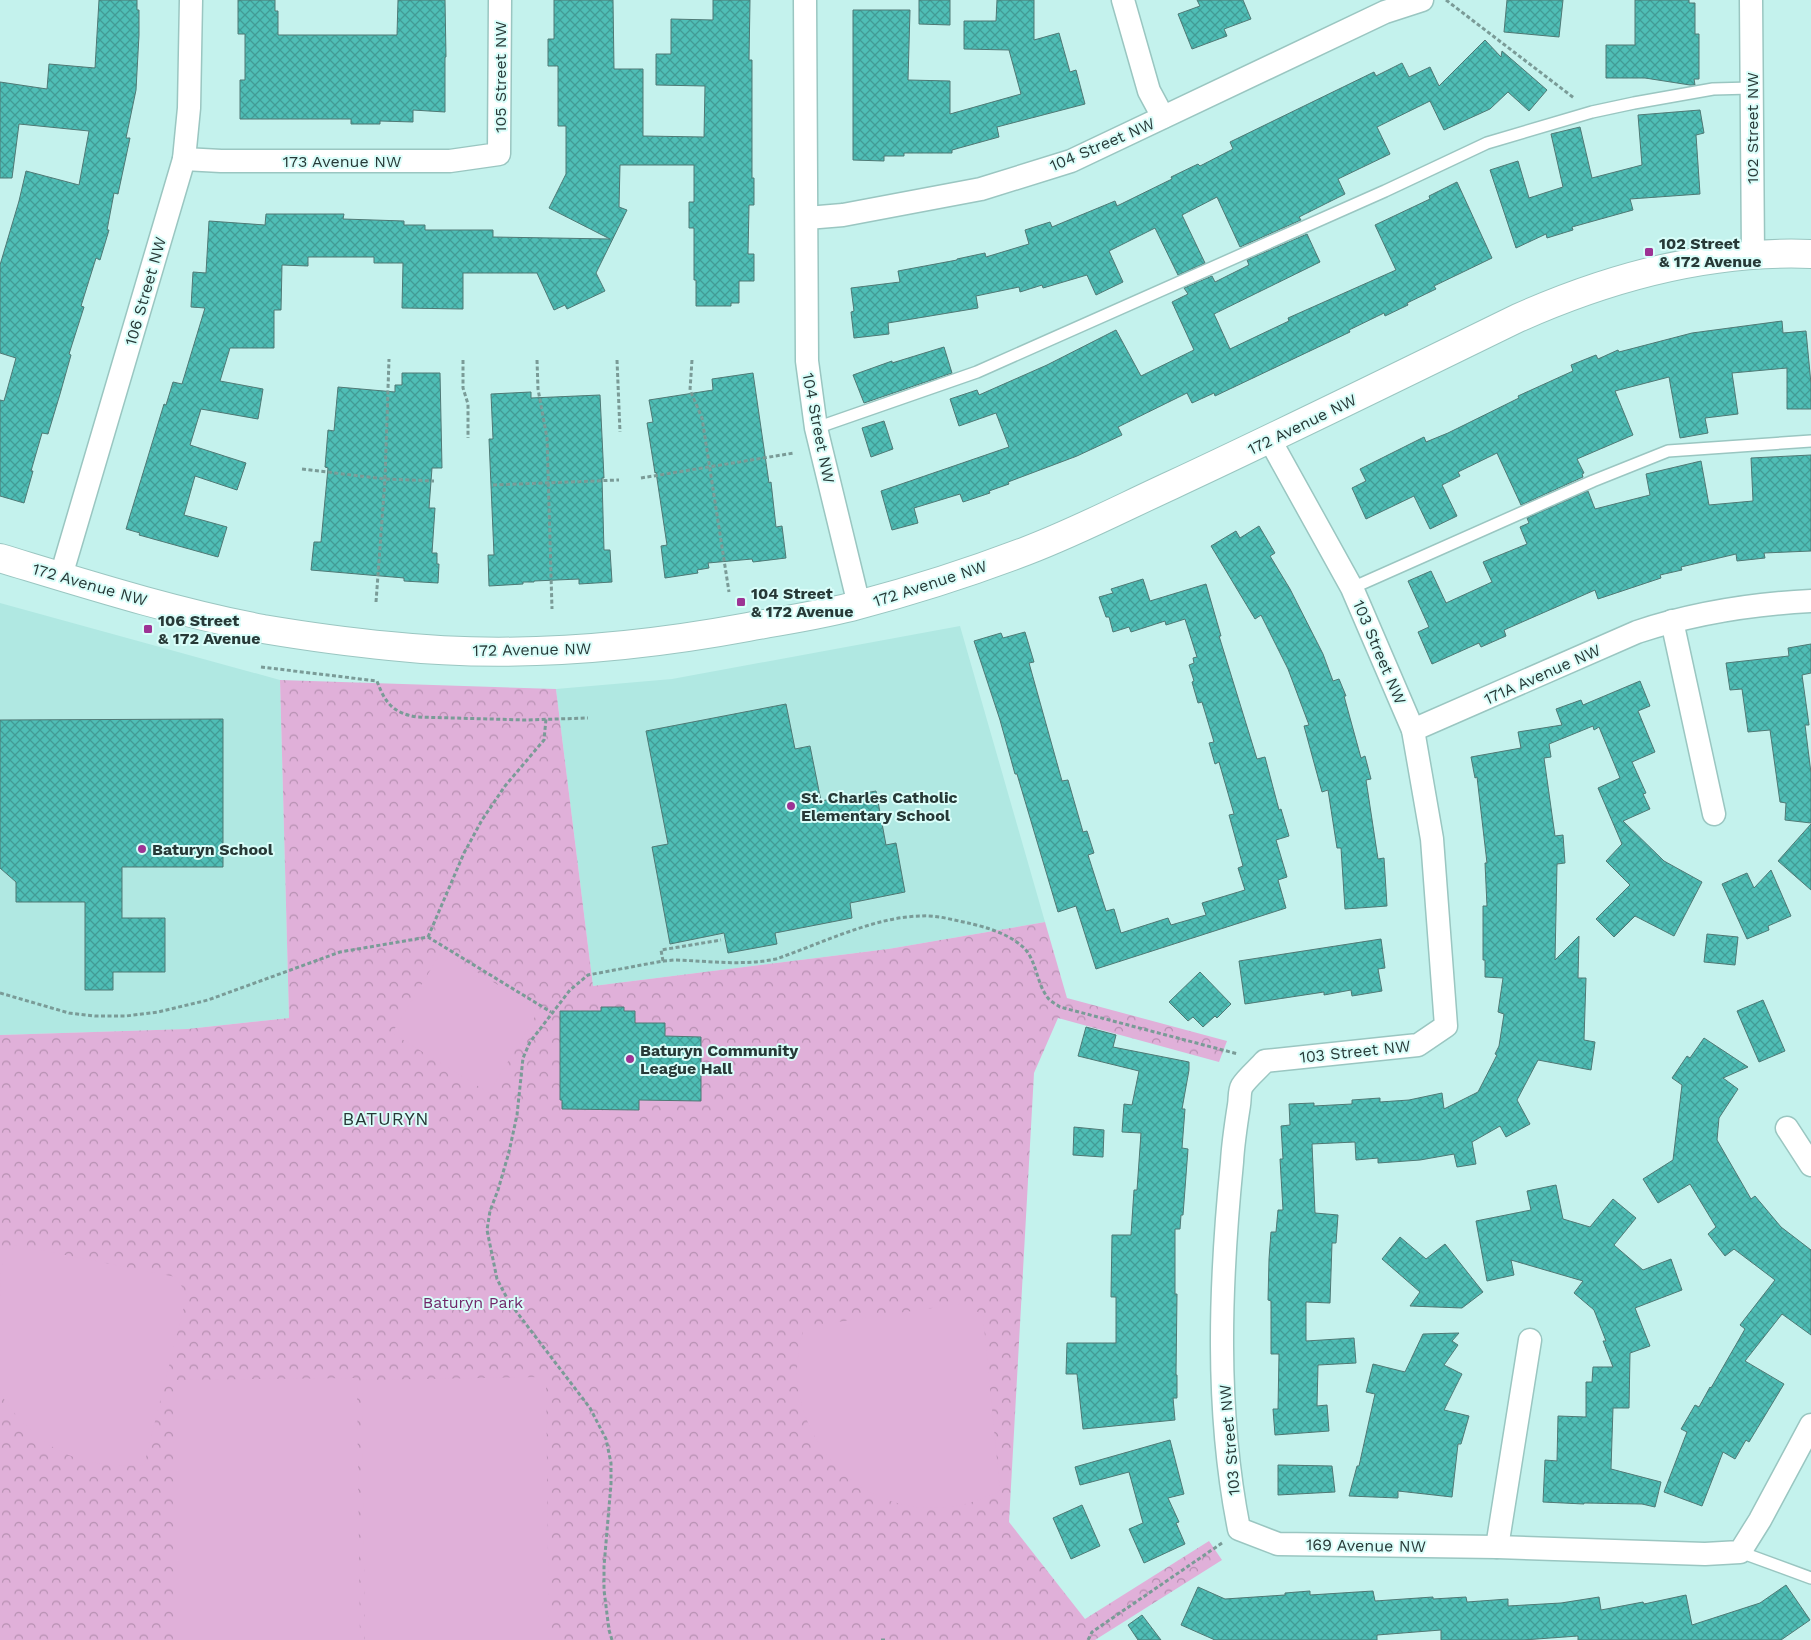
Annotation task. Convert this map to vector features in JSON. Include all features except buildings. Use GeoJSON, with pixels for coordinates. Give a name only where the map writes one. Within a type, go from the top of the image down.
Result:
{"type":"FeatureCollection","features":[{"type":"Feature","properties":{"kind":"street","name":"106 Street NW"},"geometry":{"type":"LineString","coordinates":[[61,576],[184,159],[189,108],[192,0]]}},
{"type":"Feature","properties":{"kind":"street","name":"105 Street NW"},"geometry":{"type":"LineString","coordinates":[[499,154],[500,0]]}},
{"type":"Feature","properties":{"kind":"street","name":"104 Street NW"},"geometry":{"type":"LineString","coordinates":[[805,0],[807,361],[816,428],[858,605]]}},
{"type":"Feature","properties":{"kind":"street","name":"104 Street NW"},"geometry":{"type":"LineString","coordinates":[[1124,0],[1150,91],[1163,117]]}},
{"type":"Feature","properties":{"kind":"street","name":"104 Street NW"},"geometry":{"type":"LineString","coordinates":[[806,218],[843,215],[981,189],[1071,161],[1384,12],[1422,0]]}},
{"type":"Feature","properties":{"kind":"street","name":"102 Street NW"},"geometry":{"type":"LineString","coordinates":[[1751,0],[1754,255]]}},
{"type":"Feature","properties":{"kind":"street","name":"173 Avenue NW"},"geometry":{"type":"LineString","coordinates":[[184,159],[221,161],[450,161],[499,154]]}},
{"type":"Feature","properties":{"kind":"street","name":"172 Avenue NW"},"geometry":{"type":"LineString","coordinates":[[0,558],[191,612],[260,628],[375,645],[456,650],[518,651],[642,644],[713,634],[858,605],[923,586],[1027,551],[1270,440],[1518,318],[1596,286],[1646,272],[1714,259],[1754,255],[1811,254]]}},
{"type":"Feature","properties":{"kind":"street","name":"103 Street NW"},"geometry":{"type":"LineString","coordinates":[[1239,1529],[1232,1493],[1222,1338],[1224,1257],[1233,1149],[1242,1086],[1265,1061],[1418,1045],[1446,1026],[1432,839],[1413,730],[1352,588],[1270,440]]}},
{"type":"Feature","properties":{"kind":"street","name":"171A Avenue NW"},"geometry":{"type":"LineString","coordinates":[[1413,730],[1637,632],[1672,621],[1740,607],[1811,601]]}},
{"type":"Feature","properties":{"kind":"street"},"geometry":{"type":"LineString","coordinates":[[1672,621],[1714,814]]}},
{"type":"Feature","properties":{"kind":"street"},"geometry":{"type":"LineString","coordinates":[[1787,1128],[1811,1165]]}},
{"type":"Feature","properties":{"kind":"street"},"geometry":{"type":"LineString","coordinates":[[1497,1547],[1530,1340]]}},
{"type":"Feature","properties":{"kind":"street"},"geometry":{"type":"LineString","coordinates":[[1740,1552],[1760,1520],[1811,1425]]}},
{"type":"Feature","properties":{"kind":"street","name":"169 Avenue NW"},"geometry":{"type":"LineString","coordinates":[[1239,1529],[1278,1544],[1497,1547],[1705,1554],[1740,1552]]}},
{"type":"Feature","properties":{"kind":"lane"},"geometry":{"type":"LineString","coordinates":[[816,428],[976,372],[1386,192],[1487,143],[1592,112],[1634,103],[1713,89],[1751,88]]}},
{"type":"Feature","properties":{"kind":"lane"},"geometry":{"type":"LineString","coordinates":[[1352,588],[1593,481],[1668,451],[1811,441]]}},
{"type":"Feature","properties":{"kind":"lane"},"geometry":{"type":"LineString","coordinates":[[1740,1552],[1811,1578]]}},
{"type":"Feature","properties":{"kind":"path"},"geometry":{"type":"LineString","coordinates":[[1446,0],[1592,112]]}},
{"type":"Feature","properties":{"kind":"path"},"geometry":{"type":"LineString","coordinates":[[376,602],[389,359]]}},
{"type":"Feature","properties":{"kind":"path"},"geometry":{"type":"LineString","coordinates":[[463,360],[463,388],[468,404],[468,438]]}},
{"type":"Feature","properties":{"kind":"path"},"geometry":{"type":"LineString","coordinates":[[538,360],[538,389],[547,438],[552,609]]}},
{"type":"Feature","properties":{"kind":"path"},"geometry":{"type":"LineString","coordinates":[[617,360],[620,432]]}},
{"type":"Feature","properties":{"kind":"path"},"geometry":{"type":"LineString","coordinates":[[692,360],[690,390],[702,418],[729,592]]}},
{"type":"Feature","properties":{"kind":"path"},"geometry":{"type":"LineString","coordinates":[[641,478],[794,453]]}},
{"type":"Feature","properties":{"kind":"path"},"geometry":{"type":"LineString","coordinates":[[302,469],[384,479],[434,481]]}},
{"type":"Feature","properties":{"kind":"path"},"geometry":{"type":"LineString","coordinates":[[493,485],[619,480]]}},
{"type":"Feature","properties":{"kind":"path"},"geometry":{"type":"LineString","coordinates":[[261,667],[377,681],[382,695],[388,704],[406,715],[417,717],[546,720],[588,718]]}},
{"type":"Feature","properties":{"kind":"path"},"geometry":{"type":"LineString","coordinates":[[428,937],[464,853],[482,820],[505,786],[544,740],[546,720]]}},
{"type":"Feature","properties":{"kind":"path"},"geometry":{"type":"LineString","coordinates":[[612,1640],[608,1630],[604,1590],[604,1566],[611,1484],[611,1463],[606,1440],[590,1408],[509,1302],[497,1279],[487,1230],[490,1211],[509,1152],[517,1114],[523,1058],[530,1042],[551,1012],[570,990],[588,975],[663,961],[743,964],[776,959],[879,923],[904,917],[924,916],[983,926],[1024,947],[1031,959],[1042,990],[1049,1000],[1060,1007],[1265,1061]]}},
{"type":"Feature","properties":{"kind":"path"},"geometry":{"type":"LineString","coordinates":[[0,993],[69,1013],[95,1016],[126,1016],[158,1012],[208,1000],[340,952],[428,937],[551,1012]]}},
{"type":"Feature","properties":{"kind":"path"},"geometry":{"type":"LineString","coordinates":[[663,961],[661,950],[721,940]]}},
{"type":"Feature","properties":{"kind":"path"},"geometry":{"type":"LineString","coordinates":[[1088,1640],[1092,1632],[1211,1552],[1239,1529]]}},
{"type":"Feature","properties":{"kind":"shaded area","name":"Baturyn School"},"geometry":{"type":"Polygon","coordinates":[[[0,603],[280,680],[289,1018],[187,1029],[0,1035],[0,603]]]}},
{"type":"Feature","properties":{"kind":"shaded area","name":"St. Charles Catholic Elementary School"},"geometry":{"type":"Polygon","coordinates":[[[960,626],[1045,922],[888,949],[593,986],[556,689],[672,679],[960,626]]]}},
{"type":"Feature","properties":{"kind":"green space","name":"Baturyn Park"},"geometry":{"type":"Polygon","coordinates":[[[280,680],[556,689],[593,986],[888,949],[1045,922],[1067,998],[1227,1041],[1219,1062],[1058,1018],[1034,1073],[1009,1522],[1085,1619],[1209,1541],[1222,1560],[1095,1640],[0,1640],[0,1035],[187,1029],[289,1018],[280,680]]]}},
{"type":"Feature","properties":{"kind":"green space"},"geometry":{"type":"Polygon","coordinates":[[[442,951],[539,1010],[489,1093],[392,1033],[442,951]]]}},
{"type":"Feature","properties":{"kind":"green space"},"geometry":{"type":"Polygon","coordinates":[[[15,1245],[176,1277],[187,1295],[144,1465],[108,1465],[75,1458],[60,1451],[31,1431],[5,1400],[0,1389],[1,1267],[15,1245]]]}},
{"type":"Feature","properties":{"kind":"green space"},"geometry":{"type":"Polygon","coordinates":[[[966,1303],[983,1316],[1000,1491],[966,1504],[932,1508],[904,1505],[878,1496],[854,1482],[834,1463],[817,1441],[805,1416],[798,1388],[797,1372],[804,1327],[966,1303]]]}},
{"type":"Feature","properties":{"kind":"green space"},"geometry":{"type":"Polygon","coordinates":[[[546,1377],[549,1640],[365,1640],[362,1380],[546,1377]]]}},
{"type":"Feature","properties":{"kind":"green space"},"geometry":{"type":"Polygon","coordinates":[[[357,1378],[360,1640],[176,1640],[173,1380],[357,1378]]]}},
{"type":"Feature","properties":{"kind":"place","name":"102 Street & 172 Avenue"},"geometry":{"type":"Point","coordinates":[1649,252]}},
{"type":"Feature","properties":{"kind":"place","name":"104 Street & 172 Avenue"},"geometry":{"type":"Point","coordinates":[741,602]}},
{"type":"Feature","properties":{"kind":"place","name":"106 Street & 172 Avenue"},"geometry":{"type":"Point","coordinates":[148,629]}},
{"type":"Feature","properties":{"kind":"place","name":"St. Charles Catholic Elementary School"},"geometry":{"type":"Point","coordinates":[791,806]}},
{"type":"Feature","properties":{"kind":"place","name":"Baturyn School"},"geometry":{"type":"Point","coordinates":[142,849]}},
{"type":"Feature","properties":{"kind":"place","name":"Baturyn Community League Hall"},"geometry":{"type":"Point","coordinates":[630,1059]}},
{"type":"Feature","properties":{"kind":"district","name":"BATURYN"},"geometry":{"type":"Point","coordinates":[386,1119]}}]}
